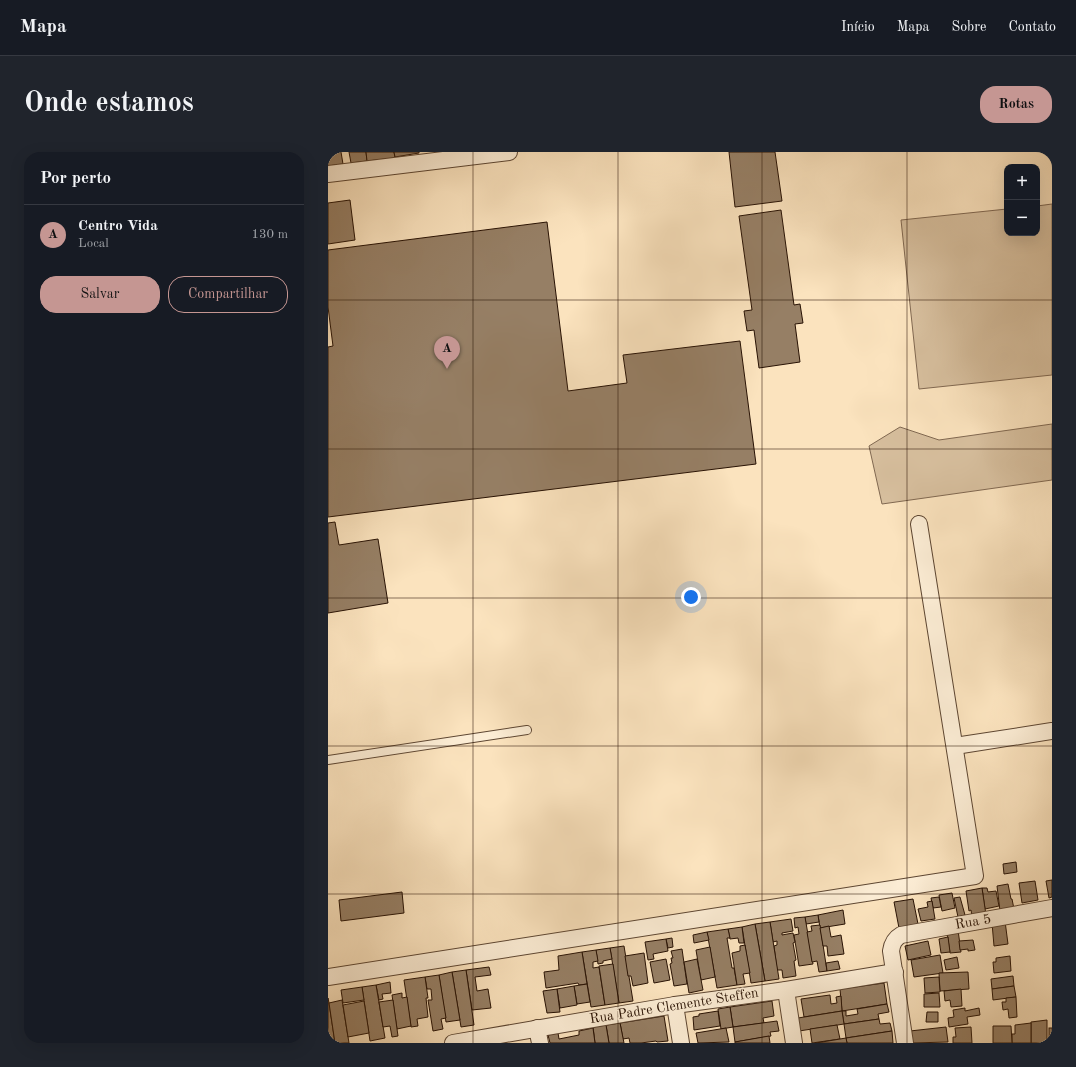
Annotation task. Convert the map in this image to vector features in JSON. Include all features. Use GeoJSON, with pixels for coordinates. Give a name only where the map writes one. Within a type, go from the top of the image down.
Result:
{"type":"FeatureCollection","features":[{"type":"Feature","properties":{"kind":"street"},"geometry":{"type":"LineString","coordinates":[[328,174],[509,152]]}},
{"type":"Feature","properties":{"kind":"street"},"geometry":{"type":"LineString","coordinates":[[328,977],[976,876],[920,524]]}},
{"type":"Feature","properties":{"kind":"street"},"geometry":{"type":"LineString","coordinates":[[955,746],[1052,731]]}},
{"type":"Feature","properties":{"kind":"street","name":"Rua 5"},"geometry":{"type":"LineString","coordinates":[[895,972],[891,951],[892,944],[900,935],[1052,908]]}},
{"type":"Feature","properties":{"kind":"street"},"geometry":{"type":"LineString","coordinates":[[895,972],[905,1043]]}},
{"type":"Feature","properties":{"kind":"street","name":"Rua Padre Clemente Steffen"},"geometry":{"type":"LineString","coordinates":[[453,1043],[538,1036],[675,1005],[786,990],[895,972]]}},
{"type":"Feature","properties":{"kind":"street"},"geometry":{"type":"LineString","coordinates":[[786,990],[794,1043]]}},
{"type":"Feature","properties":{"kind":"street"},"geometry":{"type":"LineString","coordinates":[[675,1005],[681,1043]]}},
{"type":"Feature","properties":{"kind":"lane"},"geometry":{"type":"LineString","coordinates":[[328,760],[527,730]]}},
{"type":"Feature","properties":{"kind":"shaded area"},"geometry":{"type":"Polygon","coordinates":[[[1052,204],[1052,375],[919,389],[901,220],[1004,209],[1004,236],[1040,236],[1040,206],[1052,204]]]}},
{"type":"Feature","properties":{"kind":"shaded area"},"geometry":{"type":"Polygon","coordinates":[[[1052,424],[1052,480],[882,504],[869,446],[900,427],[939,440],[1052,424]]]}},
{"type":"Feature","properties":{"kind":"building"},"geometry":{"type":"Polygon","coordinates":[[[328,152],[341,152],[343,164],[328,166],[328,152]]]}},
{"type":"Feature","properties":{"kind":"building"},"geometry":{"type":"Polygon","coordinates":[[[349,152],[366,152],[367,161],[351,163],[349,152]]]}},
{"type":"Feature","properties":{"kind":"building"},"geometry":{"type":"Polygon","coordinates":[[[366,152],[394,152],[395,158],[367,161],[366,152]]]}},
{"type":"Feature","properties":{"kind":"building"},"geometry":{"type":"Polygon","coordinates":[[[394,152],[419,152],[419,153],[395,157],[394,152]]]}},
{"type":"Feature","properties":{"kind":"building"},"geometry":{"type":"Polygon","coordinates":[[[729,152],[775,152],[782,201],[735,207],[729,152]]]}},
{"type":"Feature","properties":{"kind":"building"},"geometry":{"type":"Polygon","coordinates":[[[350,200],[355,240],[328,244],[328,203],[350,200]]]}},
{"type":"Feature","properties":{"kind":"building"},"geometry":{"type":"Polygon","coordinates":[[[781,210],[794,305],[800,304],[803,323],[795,324],[800,362],[759,368],[754,330],[747,331],[744,311],[752,310],[739,216],[781,210]]]}},
{"type":"Feature","properties":{"kind":"building"},"geometry":{"type":"Polygon","coordinates":[[[547,222],[568,391],[627,383],[623,355],[740,341],[756,464],[328,517],[328,347],[333,346],[328,307],[328,250],[547,222]]]}},
{"type":"Feature","properties":{"kind":"building"},"geometry":{"type":"Polygon","coordinates":[[[335,522],[339,545],[378,539],[388,603],[328,613],[328,523],[335,522]]]}},
{"type":"Feature","properties":{"kind":"building"},"geometry":{"type":"Polygon","coordinates":[[[1016,862],[1017,872],[1004,874],[1003,864],[1016,862]]]}},
{"type":"Feature","properties":{"kind":"building"},"geometry":{"type":"Polygon","coordinates":[[[1052,880],[1052,897],[1049,898],[1046,881],[1052,880]]]}},
{"type":"Feature","properties":{"kind":"building"},"geometry":{"type":"Polygon","coordinates":[[[1035,881],[1038,900],[1022,903],[1019,883],[1035,881]]]}},
{"type":"Feature","properties":{"kind":"building"},"geometry":{"type":"Polygon","coordinates":[[[1008,884],[1014,909],[1000,911],[997,886],[1008,884]]]}},
{"type":"Feature","properties":{"kind":"building"},"geometry":{"type":"Polygon","coordinates":[[[982,888],[987,888],[988,892],[996,891],[999,906],[985,909],[982,888]]]}},
{"type":"Feature","properties":{"kind":"building"},"geometry":{"type":"Polygon","coordinates":[[[982,888],[986,915],[972,917],[971,910],[969,911],[966,891],[982,888]]]}},
{"type":"Feature","properties":{"kind":"building"},"geometry":{"type":"Polygon","coordinates":[[[402,892],[404,913],[341,921],[339,900],[402,892]]]}},
{"type":"Feature","properties":{"kind":"building"},"geometry":{"type":"Polygon","coordinates":[[[952,893],[955,908],[942,911],[939,895],[952,893]]]}},
{"type":"Feature","properties":{"kind":"building"},"geometry":{"type":"Polygon","coordinates":[[[939,897],[941,907],[933,908],[931,898],[939,897]]]}},
{"type":"Feature","properties":{"kind":"building"},"geometry":{"type":"Polygon","coordinates":[[[960,897],[965,915],[958,917],[954,898],[960,897]]]}},
{"type":"Feature","properties":{"kind":"building"},"geometry":{"type":"Polygon","coordinates":[[[913,899],[918,924],[899,928],[894,902],[913,899]]]}},
{"type":"Feature","properties":{"kind":"building"},"geometry":{"type":"Polygon","coordinates":[[[932,901],[935,919],[921,921],[918,909],[928,907],[927,902],[932,901]]]}},
{"type":"Feature","properties":{"kind":"building"},"geometry":{"type":"Polygon","coordinates":[[[843,910],[845,924],[820,928],[818,915],[843,910]]]}},
{"type":"Feature","properties":{"kind":"building"},"geometry":{"type":"Polygon","coordinates":[[[818,915],[819,922],[806,924],[805,917],[818,915]]]}},
{"type":"Feature","properties":{"kind":"building"},"geometry":{"type":"Polygon","coordinates":[[[805,917],[813,964],[799,966],[794,935],[799,934],[798,927],[795,928],[794,918],[805,917]]]}},
{"type":"Feature","properties":{"kind":"building"},"geometry":{"type":"Polygon","coordinates":[[[791,919],[793,931],[782,933],[782,935],[793,933],[795,942],[793,943],[796,960],[794,961],[796,976],[783,978],[782,970],[777,970],[774,946],[777,945],[777,941],[773,942],[770,922],[791,919]]]}},
{"type":"Feature","properties":{"kind":"building"},"geometry":{"type":"Polygon","coordinates":[[[1005,921],[1008,944],[994,946],[992,923],[1005,921]]]}},
{"type":"Feature","properties":{"kind":"building"},"geometry":{"type":"Polygon","coordinates":[[[770,922],[779,979],[765,981],[755,924],[770,922]]]}},
{"type":"Feature","properties":{"kind":"building"},"geometry":{"type":"Polygon","coordinates":[[[755,924],[765,981],[751,983],[742,927],[755,924]]]}},
{"type":"Feature","properties":{"kind":"building"},"geometry":{"type":"Polygon","coordinates":[[[820,925],[827,971],[819,972],[817,961],[812,962],[807,932],[812,931],[811,926],[820,925]]]}},
{"type":"Feature","properties":{"kind":"building"},"geometry":{"type":"Polygon","coordinates":[[[829,926],[831,937],[841,935],[844,954],[828,956],[827,946],[823,946],[820,928],[829,926]]]}},
{"type":"Feature","properties":{"kind":"building"},"geometry":{"type":"Polygon","coordinates":[[[742,927],[744,943],[739,943],[738,938],[730,939],[728,929],[742,927]]]}},
{"type":"Feature","properties":{"kind":"building"},"geometry":{"type":"Polygon","coordinates":[[[728,929],[730,938],[727,938],[732,968],[734,968],[737,985],[717,988],[707,932],[728,929]]]}},
{"type":"Feature","properties":{"kind":"building"},"geometry":{"type":"Polygon","coordinates":[[[958,930],[961,952],[950,953],[947,932],[958,930]]]}},
{"type":"Feature","properties":{"kind":"building"},"geometry":{"type":"Polygon","coordinates":[[[707,932],[709,940],[694,943],[693,935],[707,932]]]}},
{"type":"Feature","properties":{"kind":"building"},"geometry":{"type":"Polygon","coordinates":[[[948,937],[950,952],[941,953],[939,939],[948,937]]]}},
{"type":"Feature","properties":{"kind":"building"},"geometry":{"type":"Polygon","coordinates":[[[672,938],[673,947],[668,948],[666,939],[672,938]]]}},
{"type":"Feature","properties":{"kind":"building"},"geometry":{"type":"Polygon","coordinates":[[[666,939],[668,951],[653,954],[654,959],[648,960],[645,942],[666,939]]]}},
{"type":"Feature","properties":{"kind":"building"},"geometry":{"type":"Polygon","coordinates":[[[973,940],[975,950],[960,950],[959,941],[973,940]]]}},
{"type":"Feature","properties":{"kind":"building"},"geometry":{"type":"Polygon","coordinates":[[[928,941],[931,955],[908,960],[905,946],[928,941]]]}},
{"type":"Feature","properties":{"kind":"building"},"geometry":{"type":"Polygon","coordinates":[[[745,945],[750,973],[743,974],[745,984],[737,985],[732,953],[740,951],[740,946],[745,945]]]}},
{"type":"Feature","properties":{"kind":"building"},"geometry":{"type":"Polygon","coordinates":[[[624,946],[633,1001],[619,1003],[610,948],[624,946]]]}},
{"type":"Feature","properties":{"kind":"building"},"geometry":{"type":"Polygon","coordinates":[[[710,947],[715,977],[701,980],[696,950],[710,947]]]}},
{"type":"Feature","properties":{"kind":"building"},"geometry":{"type":"Polygon","coordinates":[[[610,948],[612,959],[598,964],[596,950],[610,948]]]}},
{"type":"Feature","properties":{"kind":"building"},"geometry":{"type":"Polygon","coordinates":[[[682,949],[687,984],[674,986],[670,964],[672,963],[671,958],[673,958],[671,951],[682,949]]]}},
{"type":"Feature","properties":{"kind":"building"},"geometry":{"type":"Polygon","coordinates":[[[596,950],[598,961],[593,962],[593,968],[599,967],[605,1005],[591,1007],[582,952],[596,950]]]}},
{"type":"Feature","properties":{"kind":"building"},"geometry":{"type":"Polygon","coordinates":[[[582,952],[587,984],[579,985],[578,983],[546,988],[544,972],[559,970],[558,956],[582,952]]]}},
{"type":"Feature","properties":{"kind":"building"},"geometry":{"type":"Polygon","coordinates":[[[644,953],[648,983],[633,986],[631,976],[628,976],[625,956],[644,953]]]}},
{"type":"Feature","properties":{"kind":"building"},"geometry":{"type":"Polygon","coordinates":[[[940,955],[943,973],[914,977],[911,960],[940,955]]]}},
{"type":"Feature","properties":{"kind":"building"},"geometry":{"type":"Polygon","coordinates":[[[1010,956],[1011,971],[994,973],[993,962],[996,962],[996,958],[1010,956]]]}},
{"type":"Feature","properties":{"kind":"building"},"geometry":{"type":"Polygon","coordinates":[[[957,957],[959,968],[946,970],[944,960],[957,957]]]}},
{"type":"Feature","properties":{"kind":"building"},"geometry":{"type":"Polygon","coordinates":[[[666,959],[670,980],[654,983],[650,962],[666,959]]]}},
{"type":"Feature","properties":{"kind":"building"},"geometry":{"type":"Polygon","coordinates":[[[697,959],[703,990],[689,993],[684,962],[697,959]]]}},
{"type":"Feature","properties":{"kind":"building"},"geometry":{"type":"Polygon","coordinates":[[[838,961],[840,969],[827,971],[826,963],[838,961]]]}},
{"type":"Feature","properties":{"kind":"building"},"geometry":{"type":"Polygon","coordinates":[[[613,964],[619,1003],[605,1005],[599,966],[613,964]]]}},
{"type":"Feature","properties":{"kind":"building"},"geometry":{"type":"Polygon","coordinates":[[[489,967],[491,975],[475,977],[477,991],[488,989],[491,1008],[472,1010],[466,970],[489,967]]]}},
{"type":"Feature","properties":{"kind":"building"},"geometry":{"type":"Polygon","coordinates":[[[466,970],[474,1025],[461,1027],[452,972],[466,970]]]}},
{"type":"Feature","properties":{"kind":"building"},"geometry":{"type":"Polygon","coordinates":[[[452,972],[460,1020],[446,1022],[439,975],[452,972]]]}},
{"type":"Feature","properties":{"kind":"building"},"geometry":{"type":"Polygon","coordinates":[[[968,972],[969,989],[940,991],[939,973],[968,972]]]}},
{"type":"Feature","properties":{"kind":"building"},"geometry":{"type":"Polygon","coordinates":[[[439,975],[446,1018],[441,1019],[443,1029],[433,1031],[428,1000],[432,1000],[431,989],[427,989],[425,977],[439,975]]]}},
{"type":"Feature","properties":{"kind":"building"},"geometry":{"type":"Polygon","coordinates":[[[1013,976],[1014,986],[992,989],[991,979],[1013,976]]]}},
{"type":"Feature","properties":{"kind":"building"},"geometry":{"type":"Polygon","coordinates":[[[425,977],[428,998],[426,998],[428,1017],[417,1019],[418,1026],[411,1027],[404,980],[425,977]]]}},
{"type":"Feature","properties":{"kind":"building"},"geometry":{"type":"Polygon","coordinates":[[[939,977],[940,992],[925,993],[924,978],[939,977]]]}},
{"type":"Feature","properties":{"kind":"building"},"geometry":{"type":"Polygon","coordinates":[[[390,982],[391,993],[382,994],[383,999],[379,1000],[376,985],[390,982]]]}},
{"type":"Feature","properties":{"kind":"building"},"geometry":{"type":"Polygon","coordinates":[[[884,983],[887,1004],[842,1011],[840,989],[884,983]]]}},
{"type":"Feature","properties":{"kind":"building"},"geometry":{"type":"Polygon","coordinates":[[[587,984],[590,1002],[577,1004],[574,986],[587,984]]]}},
{"type":"Feature","properties":{"kind":"building"},"geometry":{"type":"Polygon","coordinates":[[[376,985],[385,1038],[370,1041],[362,987],[376,985]]]}},
{"type":"Feature","properties":{"kind":"building"},"geometry":{"type":"Polygon","coordinates":[[[574,986],[577,1005],[560,1008],[557,989],[574,986]]]}},
{"type":"Feature","properties":{"kind":"building"},"geometry":{"type":"Polygon","coordinates":[[[1014,986],[1016,997],[993,1000],[992,989],[1014,986]]]}},
{"type":"Feature","properties":{"kind":"building"},"geometry":{"type":"Polygon","coordinates":[[[362,987],[364,1000],[343,1003],[341,990],[362,987]]]}},
{"type":"Feature","properties":{"kind":"building"},"geometry":{"type":"Polygon","coordinates":[[[557,989],[560,1012],[547,1013],[543,991],[557,989]]]}},
{"type":"Feature","properties":{"kind":"building"},"geometry":{"type":"Polygon","coordinates":[[[961,989],[962,1006],[951,1007],[950,1000],[945,1001],[944,991],[961,989]]]}},
{"type":"Feature","properties":{"kind":"building"},"geometry":{"type":"Polygon","coordinates":[[[402,993],[402,998],[407,997],[411,1026],[397,1029],[392,995],[402,993]]]}},
{"type":"Feature","properties":{"kind":"building"},"geometry":{"type":"Polygon","coordinates":[[[939,993],[940,1007],[924,1007],[924,994],[939,993]]]}},
{"type":"Feature","properties":{"kind":"building"},"geometry":{"type":"Polygon","coordinates":[[[830,995],[831,1004],[837,1003],[836,997],[841,996],[842,1011],[804,1017],[801,999],[830,995]]]}},
{"type":"Feature","properties":{"kind":"building"},"geometry":{"type":"Polygon","coordinates":[[[1016,997],[1017,1017],[1009,1018],[1008,1009],[1003,1010],[1002,1002],[1006,1002],[1006,998],[1016,997]]]}},
{"type":"Feature","properties":{"kind":"building"},"geometry":{"type":"Polygon","coordinates":[[[328,998],[329,1003],[335,1043],[328,1043],[328,998]]]}},
{"type":"Feature","properties":{"kind":"building"},"geometry":{"type":"Polygon","coordinates":[[[342,1000],[349,1043],[335,1043],[329,1003],[342,1000]]]}},
{"type":"Feature","properties":{"kind":"building"},"geometry":{"type":"Polygon","coordinates":[[[393,1000],[398,1036],[392,1037],[390,1026],[383,1027],[379,1002],[393,1000]]]}},
{"type":"Feature","properties":{"kind":"building"},"geometry":{"type":"Polygon","coordinates":[[[364,1001],[369,1033],[348,1037],[343,1005],[364,1001]]]}},
{"type":"Feature","properties":{"kind":"building"},"geometry":{"type":"Polygon","coordinates":[[[772,1001],[774,1016],[763,1018],[764,1023],[733,1027],[730,1007],[772,1001]]]}},
{"type":"Feature","properties":{"kind":"building"},"geometry":{"type":"Polygon","coordinates":[[[887,1004],[889,1012],[878,1014],[879,1019],[844,1024],[842,1011],[846,1011],[846,1016],[858,1014],[857,1009],[887,1004]]]}},
{"type":"Feature","properties":{"kind":"building"},"geometry":{"type":"Polygon","coordinates":[[[730,1007],[733,1027],[721,1029],[718,1009],[730,1007]]]}},
{"type":"Feature","properties":{"kind":"building"},"geometry":{"type":"Polygon","coordinates":[[[965,1008],[965,1011],[979,1008],[980,1015],[967,1017],[968,1024],[949,1027],[948,1018],[954,1017],[953,1010],[965,1008]]]}},
{"type":"Feature","properties":{"kind":"building"},"geometry":{"type":"Polygon","coordinates":[[[718,1011],[720,1026],[694,1030],[693,1017],[699,1016],[699,1014],[718,1011]]]}},
{"type":"Feature","properties":{"kind":"building"},"geometry":{"type":"Polygon","coordinates":[[[842,1011],[844,1024],[799,1031],[798,1018],[842,1011]]]}},
{"type":"Feature","properties":{"kind":"building"},"geometry":{"type":"Polygon","coordinates":[[[927,1012],[938,1012],[938,1022],[926,1022],[927,1012]]]}},
{"type":"Feature","properties":{"kind":"building"},"geometry":{"type":"Polygon","coordinates":[[[664,1016],[668,1041],[630,1043],[629,1038],[623,1039],[620,1023],[664,1016]]]}},
{"type":"Feature","properties":{"kind":"building"},"geometry":{"type":"Polygon","coordinates":[[[879,1019],[880,1024],[890,1023],[892,1031],[846,1038],[844,1024],[879,1019]]]}},
{"type":"Feature","properties":{"kind":"building"},"geometry":{"type":"Polygon","coordinates":[[[1047,1020],[1047,1043],[1031,1043],[1031,1022],[1047,1020]]]}},
{"type":"Feature","properties":{"kind":"building"},"geometry":{"type":"Polygon","coordinates":[[[777,1021],[779,1031],[770,1032],[771,1036],[735,1042],[733,1027],[777,1021]]]}},
{"type":"Feature","properties":{"kind":"building"},"geometry":{"type":"Polygon","coordinates":[[[620,1023],[624,1043],[609,1043],[606,1025],[620,1023]]]}},
{"type":"Feature","properties":{"kind":"building"},"geometry":{"type":"Polygon","coordinates":[[[1031,1023],[1031,1043],[1012,1043],[1012,1034],[1015,1034],[1015,1025],[1031,1023]]]}},
{"type":"Feature","properties":{"kind":"building"},"geometry":{"type":"Polygon","coordinates":[[[606,1025],[609,1043],[595,1043],[593,1027],[606,1025]]]}},
{"type":"Feature","properties":{"kind":"building"},"geometry":{"type":"Polygon","coordinates":[[[837,1025],[840,1039],[812,1043],[810,1029],[837,1025]]]}},
{"type":"Feature","properties":{"kind":"building"},"geometry":{"type":"Polygon","coordinates":[[[993,1026],[1011,1026],[1012,1043],[993,1043],[993,1026]]]}},
{"type":"Feature","properties":{"kind":"building"},"geometry":{"type":"Polygon","coordinates":[[[946,1027],[948,1042],[912,1043],[910,1031],[946,1027]]]}},
{"type":"Feature","properties":{"kind":"building"},"geometry":{"type":"Polygon","coordinates":[[[971,1027],[972,1043],[953,1043],[953,1037],[956,1037],[955,1028],[971,1027]]]}},
{"type":"Feature","properties":{"kind":"building"},"geometry":{"type":"Polygon","coordinates":[[[593,1028],[595,1043],[550,1043],[548,1035],[558,1033],[559,1039],[579,1035],[579,1031],[593,1028]]]}},
{"type":"Feature","properties":{"kind":"building"},"geometry":{"type":"Polygon","coordinates":[[[726,1028],[729,1042],[698,1043],[696,1033],[726,1028]]]}},
{"type":"Feature","properties":{"kind":"building"},"geometry":{"type":"Polygon","coordinates":[[[1049,1028],[1052,1028],[1052,1043],[1049,1043],[1049,1028]]]}},
{"type":"Feature","properties":{"kind":"building"},"geometry":{"type":"Polygon","coordinates":[[[892,1031],[893,1043],[847,1043],[846,1038],[892,1031]]]}},
{"type":"Feature","properties":{"kind":"building"},"geometry":{"type":"Polygon","coordinates":[[[769,1036],[770,1043],[735,1043],[735,1042],[769,1036]]]}},
{"type":"Feature","properties":{"kind":"building"},"geometry":{"type":"Polygon","coordinates":[[[846,1038],[847,1043],[816,1043],[846,1038]]]}},
{"type":"Feature","properties":{"kind":"place","name":"Centro Vida"},"geometry":{"type":"Point","coordinates":[447,369]}}]}
